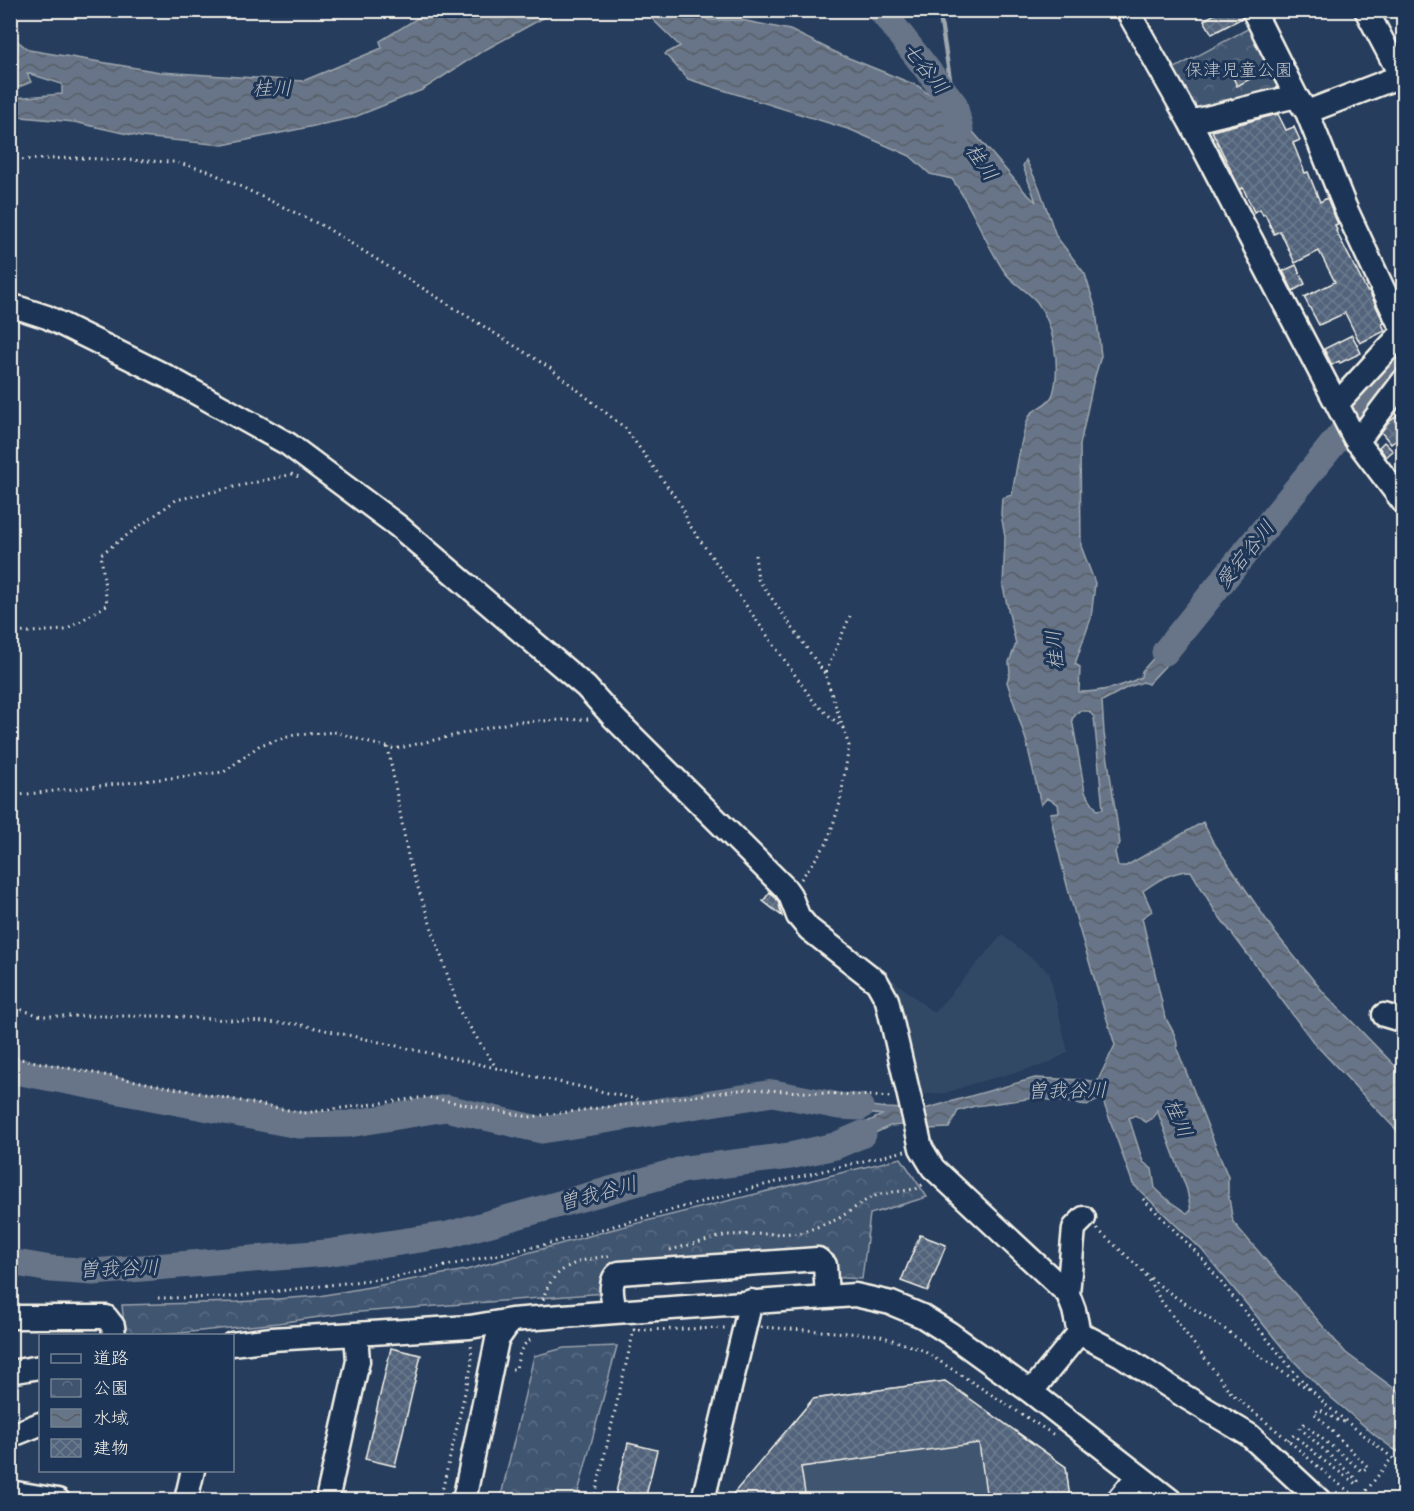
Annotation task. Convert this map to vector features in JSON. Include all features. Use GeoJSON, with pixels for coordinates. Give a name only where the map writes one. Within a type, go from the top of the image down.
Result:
{"type":"FeatureCollection","features":[{"type":"Feature","properties":{"kind":"street"},"geometry":{"type":"LineString","coordinates":[[1127,10],[1190,122],[1355,439],[1404,503]]}},
{"type":"Feature","properties":{"kind":"street"},"geometry":{"type":"LineString","coordinates":[[1253,10],[1302,104],[1346,207],[1397,319],[1404,329],[1339,409]]}},
{"type":"Feature","properties":{"kind":"street"},"geometry":{"type":"LineString","coordinates":[[1190,122],[1302,104],[1402,79],[1366,10]]}},
{"type":"Feature","properties":{"kind":"street"},"geometry":{"type":"LineString","coordinates":[[10,305],[47,317],[164,375],[288,444],[398,526],[586,687],[614,718],[785,888],[798,916],[809,929],[877,982],[887,1000],[919,1143],[933,1168],[1068,1294]]}},
{"type":"Feature","properties":{"kind":"street"},"geometry":{"type":"LineString","coordinates":[[1355,439],[1404,380]]}},
{"type":"Feature","properties":{"kind":"street"},"geometry":{"type":"LineString","coordinates":[[1031,1392],[1078,1333],[1074,1310],[1068,1294],[1074,1228],[1084,1218]]}},
{"type":"Feature","properties":{"kind":"street"},"geometry":{"type":"LineString","coordinates":[[619,1322],[611,1283],[614,1276],[619,1273],[818,1259],[825,1264],[826,1297]]}},
{"type":"Feature","properties":{"kind":"street"},"geometry":{"type":"LineString","coordinates":[[234,1344],[470,1327],[511,1320],[619,1322],[752,1301],[855,1295],[891,1303],[922,1316],[1031,1392],[1163,1496]]}},
{"type":"Feature","properties":{"kind":"street"},"geometry":{"type":"LineString","coordinates":[[703,1500],[752,1301]]}},
{"type":"Feature","properties":{"kind":"street"},"geometry":{"type":"LineString","coordinates":[[10,1317],[106,1317],[113,1326],[114,1334]]}},
{"type":"Feature","properties":{"kind":"street"},"geometry":{"type":"LineString","coordinates":[[464,1500],[497,1340],[511,1320]]}},
{"type":"Feature","properties":{"kind":"street"},"geometry":{"type":"LineString","coordinates":[[480,1500],[510,1338],[511,1320]]}},
{"type":"Feature","properties":{"kind":"street"},"geometry":{"type":"LineString","coordinates":[[1078,1333],[1121,1355],[1249,1435],[1320,1500]]}},
{"type":"Feature","properties":{"kind":"street"},"geometry":{"type":"LineString","coordinates":[[327,1500],[358,1360],[356,1334]]}},
{"type":"Feature","properties":{"kind":"street"},"geometry":{"type":"LineString","coordinates":[[10,1372],[39,1367]]}},
{"type":"Feature","properties":{"kind":"street"},"geometry":{"type":"LineString","coordinates":[[10,1436],[39,1424]]}},
{"type":"Feature","properties":{"kind":"street"},"geometry":{"type":"LineString","coordinates":[[186,1500],[193,1472]]}},
{"type":"Feature","properties":{"kind":"street"},"geometry":{"type":"LineString","coordinates":[[1118,1500],[1137,1477]]}},
{"type":"Feature","properties":{"kind":"street"},"geometry":{"type":"LineString","coordinates":[[10,1492],[58,1500]]}},
{"type":"Feature","properties":{"kind":"path"},"geometry":{"type":"LineString","coordinates":[[10,160],[75,158],[174,162],[208,171],[325,227],[549,368],[626,428],[683,508],[687,523],[814,702],[844,729]]}},
{"type":"Feature","properties":{"kind":"path"},"geometry":{"type":"LineString","coordinates":[[10,633],[66,630],[107,605],[101,554],[176,500],[293,474],[303,480]]}},
{"type":"Feature","properties":{"kind":"path"},"geometry":{"type":"LineString","coordinates":[[755,555],[758,579],[825,674],[849,746],[840,803],[827,843],[790,896]]}},
{"type":"Feature","properties":{"kind":"path"},"geometry":{"type":"LineString","coordinates":[[825,674],[850,616]]}},
{"type":"Feature","properties":{"kind":"path"},"geometry":{"type":"LineString","coordinates":[[10,796],[224,772],[260,745],[294,735],[336,732],[395,749],[513,722],[614,718]]}},
{"type":"Feature","properties":{"kind":"path"},"geometry":{"type":"LineString","coordinates":[[388,747],[409,861],[460,1012],[497,1069]]}},
{"type":"Feature","properties":{"kind":"path"},"geometry":{"type":"LineString","coordinates":[[10,1006],[40,1016],[162,1016],[298,1024],[645,1101]]}},
{"type":"Feature","properties":{"kind":"path"},"geometry":{"type":"LineString","coordinates":[[10,1058],[304,1113],[427,1097],[529,1117],[748,1089],[909,1101]]}},
{"type":"Feature","properties":{"kind":"path"},"geometry":{"type":"LineString","coordinates":[[158,1298],[229,1297],[395,1277],[551,1243],[919,1143]]}},
{"type":"Feature","properties":{"kind":"path"},"geometry":{"type":"LineString","coordinates":[[664,1251],[727,1235],[801,1233],[838,1219],[868,1199],[880,1194],[916,1189],[924,1184]]}},
{"type":"Feature","properties":{"kind":"path"},"geometry":{"type":"LineString","coordinates":[[1143,1199],[1198,1254],[1313,1392],[1391,1459],[1404,1467]]}},
{"type":"Feature","properties":{"kind":"path"},"geometry":{"type":"LineString","coordinates":[[1084,1218],[1158,1284],[1313,1392]]}},
{"type":"Feature","properties":{"kind":"path"},"geometry":{"type":"LineString","coordinates":[[543,1304],[545,1292],[554,1279],[573,1263],[582,1259],[616,1255]]}},
{"type":"Feature","properties":{"kind":"path"},"geometry":{"type":"LineString","coordinates":[[1142,1270],[1162,1302],[1232,1394],[1332,1479],[1360,1500],[1391,1459]]}},
{"type":"Feature","properties":{"kind":"path"},"geometry":{"type":"LineString","coordinates":[[619,1322],[634,1330],[725,1328]]}},
{"type":"Feature","properties":{"kind":"path"},"geometry":{"type":"LineString","coordinates":[[757,1327],[878,1335],[922,1350],[1055,1436]]}},
{"type":"Feature","properties":{"kind":"path"},"geometry":{"type":"LineString","coordinates":[[594,1500],[634,1330]]}},
{"type":"Feature","properties":{"kind":"path"},"geometry":{"type":"LineString","coordinates":[[512,1369],[516,1370],[520,1350],[527,1341],[537,1337]]}},
{"type":"Feature","properties":{"kind":"path"},"geometry":{"type":"LineString","coordinates":[[440,1500],[472,1362],[471,1340]]}},
{"type":"Feature","properties":{"kind":"path"},"geometry":{"type":"LineString","coordinates":[[991,1394],[997,1386]]}},
{"type":"Feature","properties":{"kind":"path"},"geometry":{"type":"LineString","coordinates":[[1288,1440],[1294,1435],[1356,1484],[1359,1480],[1300,1428],[1304,1424],[1362,1471],[1368,1467],[1314,1413],[1319,1409],[1339,1421],[1347,1422]]}},
{"type":"Feature","properties":{"kind":"path"},"geometry":{"type":"LineString","coordinates":[[1351,1500],[1354,1495]]}},
{"type":"Feature","properties":{"kind":"shaded area"},"geometry":{"type":"Polygon","coordinates":[[[1002,935],[1049,972],[1068,1052],[1047,1064],[946,1093],[912,1095],[879,977],[882,971],[934,1013],[1002,935]]]}},
{"type":"Feature","properties":{"kind":"green space","name":"保津児童公園"},"geometry":{"type":"Polygon","coordinates":[[[1253,26],[1283,83],[1280,92],[1204,113],[1195,108],[1173,69],[1253,26]]]}},
{"type":"Feature","properties":{"kind":"green space"},"geometry":{"type":"Polygon","coordinates":[[[901,1158],[927,1197],[870,1214],[862,1279],[830,1277],[831,1264],[615,1268],[605,1293],[347,1313],[171,1334],[125,1334],[122,1305],[238,1302],[319,1296],[466,1270],[614,1229],[901,1158]]]}},
{"type":"Feature","properties":{"kind":"green space"},"geometry":{"type":"Polygon","coordinates":[[[617,1346],[576,1500],[500,1500],[534,1356],[564,1348],[617,1346]]]}},
{"type":"Feature","properties":{"kind":"green space"},"geometry":{"type":"Polygon","coordinates":[[[945,1381],[1066,1467],[1070,1500],[730,1500],[813,1399],[945,1381]]]}},
{"type":"Feature","properties":{"kind":"water","name":"桂川"},"geometry":{"type":"Polygon","coordinates":[[[429,11],[562,11],[554,12],[481,52],[422,90],[352,118],[223,145],[141,137],[74,122],[11,116],[11,90],[11,36],[29,50],[160,72],[303,81],[382,48],[380,41],[429,11]],[[27,73],[31,82],[11,90],[13,98],[62,94],[62,84],[27,73]]]}},
{"type":"Feature","properties":{"kind":"water","name":"桂川"},"geometry":{"type":"Polygon","coordinates":[[[644,11],[699,11],[709,20],[741,20],[790,30],[839,54],[918,86],[935,99],[937,97],[891,39],[892,29],[930,70],[968,126],[1036,202],[1023,166],[1026,160],[1039,187],[1056,236],[1085,274],[1096,310],[1101,356],[1080,445],[1081,546],[1095,583],[1091,618],[1075,664],[1080,667],[1079,692],[1111,688],[1141,677],[1142,671],[1183,625],[1190,625],[1182,639],[1171,648],[1165,666],[1148,684],[1143,682],[1128,687],[1102,701],[1104,733],[1120,843],[1115,852],[1118,866],[1126,866],[1203,822],[1212,840],[1276,934],[1324,993],[1403,1074],[1403,1137],[1314,1043],[1215,911],[1191,871],[1166,877],[1143,891],[1152,911],[1142,918],[1163,1010],[1228,1177],[1233,1222],[1346,1353],[1403,1395],[1403,1456],[1322,1390],[1291,1358],[1202,1250],[1133,1184],[1102,1098],[1088,1105],[1034,1098],[975,1106],[958,1111],[949,1128],[890,1126],[830,1154],[830,1143],[845,1136],[848,1131],[882,1115],[840,1110],[823,1105],[823,1100],[921,1110],[1035,1078],[1097,1082],[1115,1045],[1056,842],[1050,813],[1059,812],[1058,804],[1047,798],[1041,805],[1026,740],[1007,682],[1010,672],[1009,662],[1016,644],[1003,587],[1005,537],[1001,514],[1002,498],[1012,495],[1027,421],[1030,415],[1053,394],[1056,359],[1052,334],[1043,311],[1037,302],[1004,271],[952,179],[930,174],[910,156],[851,130],[688,79],[665,54],[680,46],[644,11]],[[1079,711],[1072,719],[1085,792],[1097,810],[1103,809],[1094,717],[1089,711],[1079,711]],[[1157,1110],[1153,1118],[1146,1122],[1135,1115],[1129,1118],[1143,1162],[1152,1169],[1155,1188],[1187,1213],[1191,1211],[1187,1190],[1157,1110]]]}},
{"type":"Feature","properties":{"kind":"building"},"geometry":{"type":"Polygon","coordinates":[[[1222,10],[1240,10],[1242,18],[1212,34],[1204,20],[1222,10]]]}},
{"type":"Feature","properties":{"kind":"building"},"geometry":{"type":"Polygon","coordinates":[[[1244,69],[1250,79],[1237,86],[1232,75],[1244,69]]]}},
{"type":"Feature","properties":{"kind":"building"},"geometry":{"type":"Polygon","coordinates":[[[1278,114],[1286,130],[1294,127],[1300,140],[1293,143],[1305,173],[1308,172],[1320,202],[1327,198],[1338,224],[1335,225],[1336,231],[1384,323],[1382,324],[1385,331],[1360,343],[1345,313],[1319,325],[1304,297],[1335,282],[1319,251],[1295,263],[1280,231],[1274,234],[1265,214],[1263,215],[1260,209],[1254,212],[1243,188],[1240,189],[1212,131],[1278,114]]]}},
{"type":"Feature","properties":{"kind":"building"},"geometry":{"type":"Polygon","coordinates":[[[1296,265],[1305,284],[1293,291],[1283,271],[1296,265]]]}},
{"type":"Feature","properties":{"kind":"building"},"geometry":{"type":"Polygon","coordinates":[[[1352,335],[1361,353],[1332,365],[1324,349],[1352,335]]]}},
{"type":"Feature","properties":{"kind":"building"},"geometry":{"type":"Polygon","coordinates":[[[1404,410],[1404,434],[1391,444],[1381,432],[1404,410]]]}},
{"type":"Feature","properties":{"kind":"building"},"geometry":{"type":"Polygon","coordinates":[[[1384,442],[1393,451],[1386,457],[1379,447],[1384,442]]]}},
{"type":"Feature","properties":{"kind":"building"},"geometry":{"type":"Polygon","coordinates":[[[770,892],[778,901],[782,916],[763,901],[770,892]]]}},
{"type":"Feature","properties":{"kind":"building"},"geometry":{"type":"Polygon","coordinates":[[[920,1235],[946,1245],[928,1291],[901,1281],[920,1235]]]}},
{"type":"Feature","properties":{"kind":"building"},"geometry":{"type":"Polygon","coordinates":[[[391,1348],[421,1355],[395,1466],[365,1459],[391,1348]]]}},
{"type":"Feature","properties":{"kind":"building"},"geometry":{"type":"Polygon","coordinates":[[[945,1381],[1066,1467],[1070,1500],[987,1500],[979,1443],[801,1467],[806,1500],[728,1500],[813,1399],[945,1381]]]}},
{"type":"Feature","properties":{"kind":"building"},"geometry":{"type":"Polygon","coordinates":[[[628,1443],[657,1450],[645,1500],[614,1500],[628,1443]]]}},
{"type":"Feature","properties":{"kind":"waterway","name":"七谷川"},"geometry":{"type":"LineString","coordinates":[[881,10],[954,104],[960,130]]}},
{"type":"Feature","properties":{"kind":"waterway"},"geometry":{"type":"LineString","coordinates":[[939,10],[954,104]]}},
{"type":"Feature","properties":{"kind":"waterway","name":"愛宕谷川"},"geometry":{"type":"LineString","coordinates":[[1165,652],[1404,356]]}},
{"type":"Feature","properties":{"kind":"waterway"},"geometry":{"type":"LineString","coordinates":[[10,1070],[298,1125],[349,1124],[446,1108],[542,1130],[773,1093],[839,1106],[860,1107]]}},
{"type":"Feature","properties":{"kind":"waterway","name":"曽我谷川"},"geometry":{"type":"LineString","coordinates":[[10,1262],[51,1269],[93,1272],[326,1253],[448,1235],[686,1169],[790,1156],[835,1146],[863,1134]]}},
{"type":"Feature","properties":{"kind":"ferry route"},"geometry":{"type":"LineString","coordinates":[[1393,1449],[1404,1453]]}}]}
